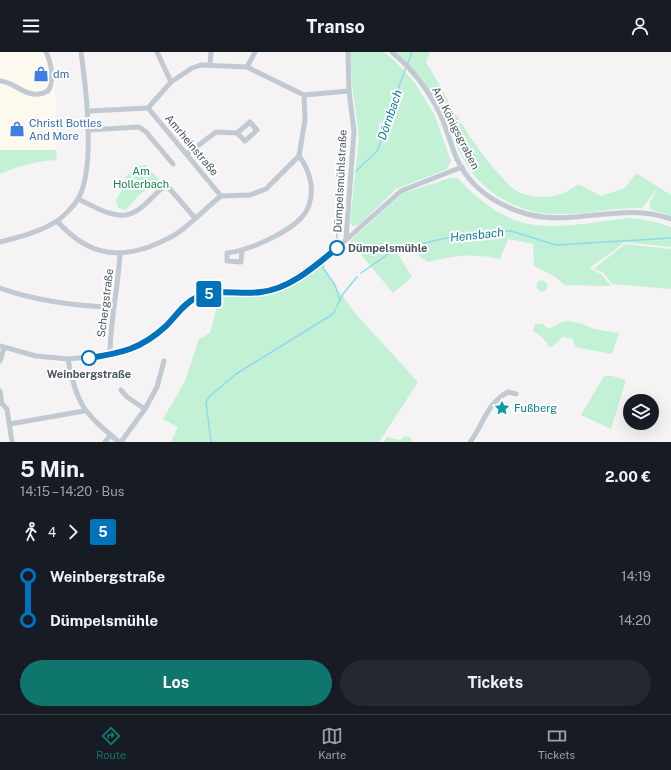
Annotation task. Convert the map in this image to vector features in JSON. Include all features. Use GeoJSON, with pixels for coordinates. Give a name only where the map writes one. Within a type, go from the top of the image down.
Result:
{"type":"FeatureCollection","features":[{"type":"Feature","properties":{"kind":"street"},"geometry":{"type":"LineString","coordinates":[[0,82],[9,82],[25,93],[42,93],[48,91],[51,84],[51,62],[46,52]]}},
{"type":"Feature","properties":{"kind":"street"},"geometry":{"type":"LineString","coordinates":[[0,242],[26,235],[57,221],[78,199],[86,174],[88,130],[88,111],[81,52]]}},
{"type":"Feature","properties":{"kind":"street"},"geometry":{"type":"LineString","coordinates":[[157,52],[171,82]]}},
{"type":"Feature","properties":{"kind":"street"},"geometry":{"type":"LineString","coordinates":[[210,64],[211,52]]}},
{"type":"Feature","properties":{"kind":"street"},"geometry":{"type":"LineString","coordinates":[[247,67],[255,52]]}},
{"type":"Feature","properties":{"kind":"street","name":"Dümpelsmühlstraße"},"geometry":{"type":"LineString","coordinates":[[346,239],[354,131],[349,91],[348,52]]}},
{"type":"Feature","properties":{"kind":"street","name":"Am Königsgraben"},"geometry":{"type":"LineString","coordinates":[[392,52],[412,72],[439,112],[462,167],[473,183],[488,196],[508,207],[528,214],[553,218],[632,212],[651,213],[671,219]]}},
{"type":"Feature","properties":{"kind":"street"},"geometry":{"type":"LineString","coordinates":[[88,111],[148,108],[171,82],[192,68],[210,64],[247,67],[304,95],[349,91]]}},
{"type":"Feature","properties":{"kind":"street"},"geometry":{"type":"LineString","coordinates":[[57,221],[68,233],[82,243],[97,250],[120,254],[155,245],[178,233],[221,196],[250,195],[266,189],[299,156],[305,120],[304,95]]}},
{"type":"Feature","properties":{"kind":"street","name":"Amrheinstraße"},"geometry":{"type":"LineString","coordinates":[[148,108],[221,196]]}},
{"type":"Feature","properties":{"kind":"street"},"geometry":{"type":"LineString","coordinates":[[88,130],[139,127],[146,132],[173,164]]}},
{"type":"Feature","properties":{"kind":"street"},"geometry":{"type":"LineString","coordinates":[[187,154],[216,132],[237,133]]}},
{"type":"Feature","properties":{"kind":"street"},"geometry":{"type":"LineString","coordinates":[[242,251],[267,241],[300,218],[309,205],[312,183],[305,163],[299,156]]}},
{"type":"Feature","properties":{"kind":"street"},"geometry":{"type":"LineString","coordinates":[[0,361],[2,347],[36,356],[68,359],[110,355],[131,350],[148,341],[166,326],[188,303],[204,294],[260,293],[283,286],[328,255],[401,191],[462,167]]}},
{"type":"Feature","properties":{"kind":"street"},"geometry":{"type":"LineString","coordinates":[[78,199],[110,213],[124,215],[136,210],[162,188],[169,188],[195,218]]}},
{"type":"Feature","properties":{"kind":"street","name":"Schergstraße"},"geometry":{"type":"LineString","coordinates":[[110,355],[113,307],[118,280],[120,254]]}},
{"type":"Feature","properties":{"kind":"street"},"geometry":{"type":"LineString","coordinates":[[0,288],[50,302],[74,306],[113,307]]}},
{"type":"Feature","properties":{"kind":"street"},"geometry":{"type":"LineString","coordinates":[[68,359],[72,385],[84,411],[111,436],[120,442],[145,409],[157,387],[164,361]]}},
{"type":"Feature","properties":{"kind":"street"},"geometry":{"type":"LineString","coordinates":[[121,390],[127,397],[145,409]]}},
{"type":"Feature","properties":{"kind":"street"},"geometry":{"type":"LineString","coordinates":[[0,391],[1,405],[7,409],[12,442]]}},
{"type":"Feature","properties":{"kind":"street"},"geometry":{"type":"LineString","coordinates":[[470,442],[477,434],[493,402],[508,392],[516,394]]}},
{"type":"Feature","properties":{"kind":"street"},"geometry":{"type":"LineString","coordinates":[[10,424],[84,411]]}},
{"type":"Feature","properties":{"kind":"street"},"geometry":{"type":"LineString","coordinates":[[105,442],[111,436]]}},
{"type":"Feature","properties":{"kind":"shaded area"},"geometry":{"type":"Polygon","coordinates":[[[0,52],[49,52],[55,61],[56,150],[0,150],[0,52]]]}},
{"type":"Feature","properties":{"kind":"green space"},"geometry":{"type":"Polygon","coordinates":[[[350,52],[384,52],[395,61],[415,83],[434,114],[451,161],[447,169],[396,189],[359,225],[353,226],[350,222],[359,138],[352,83],[350,52]]]}},
{"type":"Feature","properties":{"kind":"green space"},"geometry":{"type":"Polygon","coordinates":[[[397,52],[430,52],[426,62],[459,119],[487,160],[515,190],[530,196],[547,197],[564,193],[578,184],[601,196],[625,188],[636,173],[671,195],[671,216],[650,209],[650,202],[657,189],[642,208],[616,209],[576,214],[549,214],[536,212],[504,200],[485,187],[470,170],[432,94],[397,52]]]}},
{"type":"Feature","properties":{"kind":"green space"},"geometry":{"type":"Polygon","coordinates":[[[0,150],[56,150],[57,160],[27,164],[0,174],[0,150]]]}},
{"type":"Feature","properties":{"kind":"green space","name":"Am Hollerbach"},"geometry":{"type":"Polygon","coordinates":[[[146,165],[159,180],[138,196],[126,210],[118,208],[116,200],[127,183],[125,178],[136,166],[146,165]]]}},
{"type":"Feature","properties":{"kind":"green space"},"geometry":{"type":"Polygon","coordinates":[[[451,178],[458,178],[481,200],[499,213],[509,218],[542,226],[567,226],[630,218],[646,220],[671,227],[671,247],[624,242],[589,268],[602,275],[611,286],[565,285],[554,276],[534,266],[533,244],[508,239],[500,259],[472,255],[428,262],[403,245],[396,251],[412,277],[393,293],[350,241],[403,193],[451,178]]]}},
{"type":"Feature","properties":{"kind":"green space"},"geometry":{"type":"Polygon","coordinates":[[[625,244],[671,249],[671,289],[612,284],[604,273],[594,269],[625,244]]]}},
{"type":"Feature","properties":{"kind":"green space"},"geometry":{"type":"Polygon","coordinates":[[[320,264],[354,312],[418,382],[379,442],[171,442],[178,427],[163,419],[185,381],[199,339],[210,333],[220,295],[259,295],[281,290],[320,264]]]}},
{"type":"Feature","properties":{"kind":"green space"},"geometry":{"type":"Polygon","coordinates":[[[542,280],[546,282],[548,286],[546,290],[542,292],[538,290],[536,286],[538,282],[542,280]]]}},
{"type":"Feature","properties":{"kind":"green space"},"geometry":{"type":"Polygon","coordinates":[[[568,321],[583,324],[594,329],[619,333],[612,354],[575,347],[573,339],[563,337],[550,348],[542,337],[533,331],[535,324],[542,324],[549,329],[562,322],[568,321]]]}},
{"type":"Feature","properties":{"kind":"green space"},"geometry":{"type":"Polygon","coordinates":[[[604,376],[612,376],[626,380],[611,429],[581,415],[604,376]]]}},
{"type":"Feature","properties":{"kind":"green space"},"geometry":{"type":"Polygon","coordinates":[[[405,436],[410,437],[413,442],[384,442],[387,437],[400,440],[405,436]]]}},
{"type":"Feature","properties":{"kind":"waterway","name":"Dörnbach"},"geometry":{"type":"LineString","coordinates":[[356,171],[378,150],[396,94],[412,52]]}},
{"type":"Feature","properties":{"kind":"waterway","name":"Dörnbach"},"geometry":{"type":"LineString","coordinates":[[337,238],[336,224],[343,185]]}},
{"type":"Feature","properties":{"kind":"waterway","name":"Hensbach"},"geometry":{"type":"LineString","coordinates":[[361,273],[394,250],[464,234],[511,231],[556,245],[671,238]]}},
{"type":"Feature","properties":{"kind":"waterway","name":"Dörnbach"},"geometry":{"type":"LineString","coordinates":[[324,263],[323,268],[335,285],[340,301]]}},
{"type":"Feature","properties":{"kind":"waterway","name":"Hensbach"},"geometry":{"type":"LineString","coordinates":[[211,442],[206,402],[209,397],[236,374],[333,314],[343,294],[357,277]]}},
{"type":"Feature","properties":{"kind":"bus line","name":"5"},"geometry":{"type":"LineString","coordinates":[[89,358],[125,352],[148,341],[166,326],[188,303],[196,297],[204,294],[260,293],[283,286],[294,280],[337,248]]}},
{"type":"Feature","properties":{"kind":"place","name":"dm"},"geometry":{"type":"Point","coordinates":[41,74]}},
{"type":"Feature","properties":{"kind":"place","name":"Christl Bottles And More"},"geometry":{"type":"Point","coordinates":[17,129]}},
{"type":"Feature","properties":{"kind":"place","name":"Dümpelsmühle"},"geometry":{"type":"Point","coordinates":[337,248]}},
{"type":"Feature","properties":{"kind":"place","name":"Weinbergstraße"},"geometry":{"type":"Point","coordinates":[89,358]}},
{"type":"Feature","properties":{"kind":"place","name":"Fußberg"},"geometry":{"type":"Point","coordinates":[502,408]}}]}
